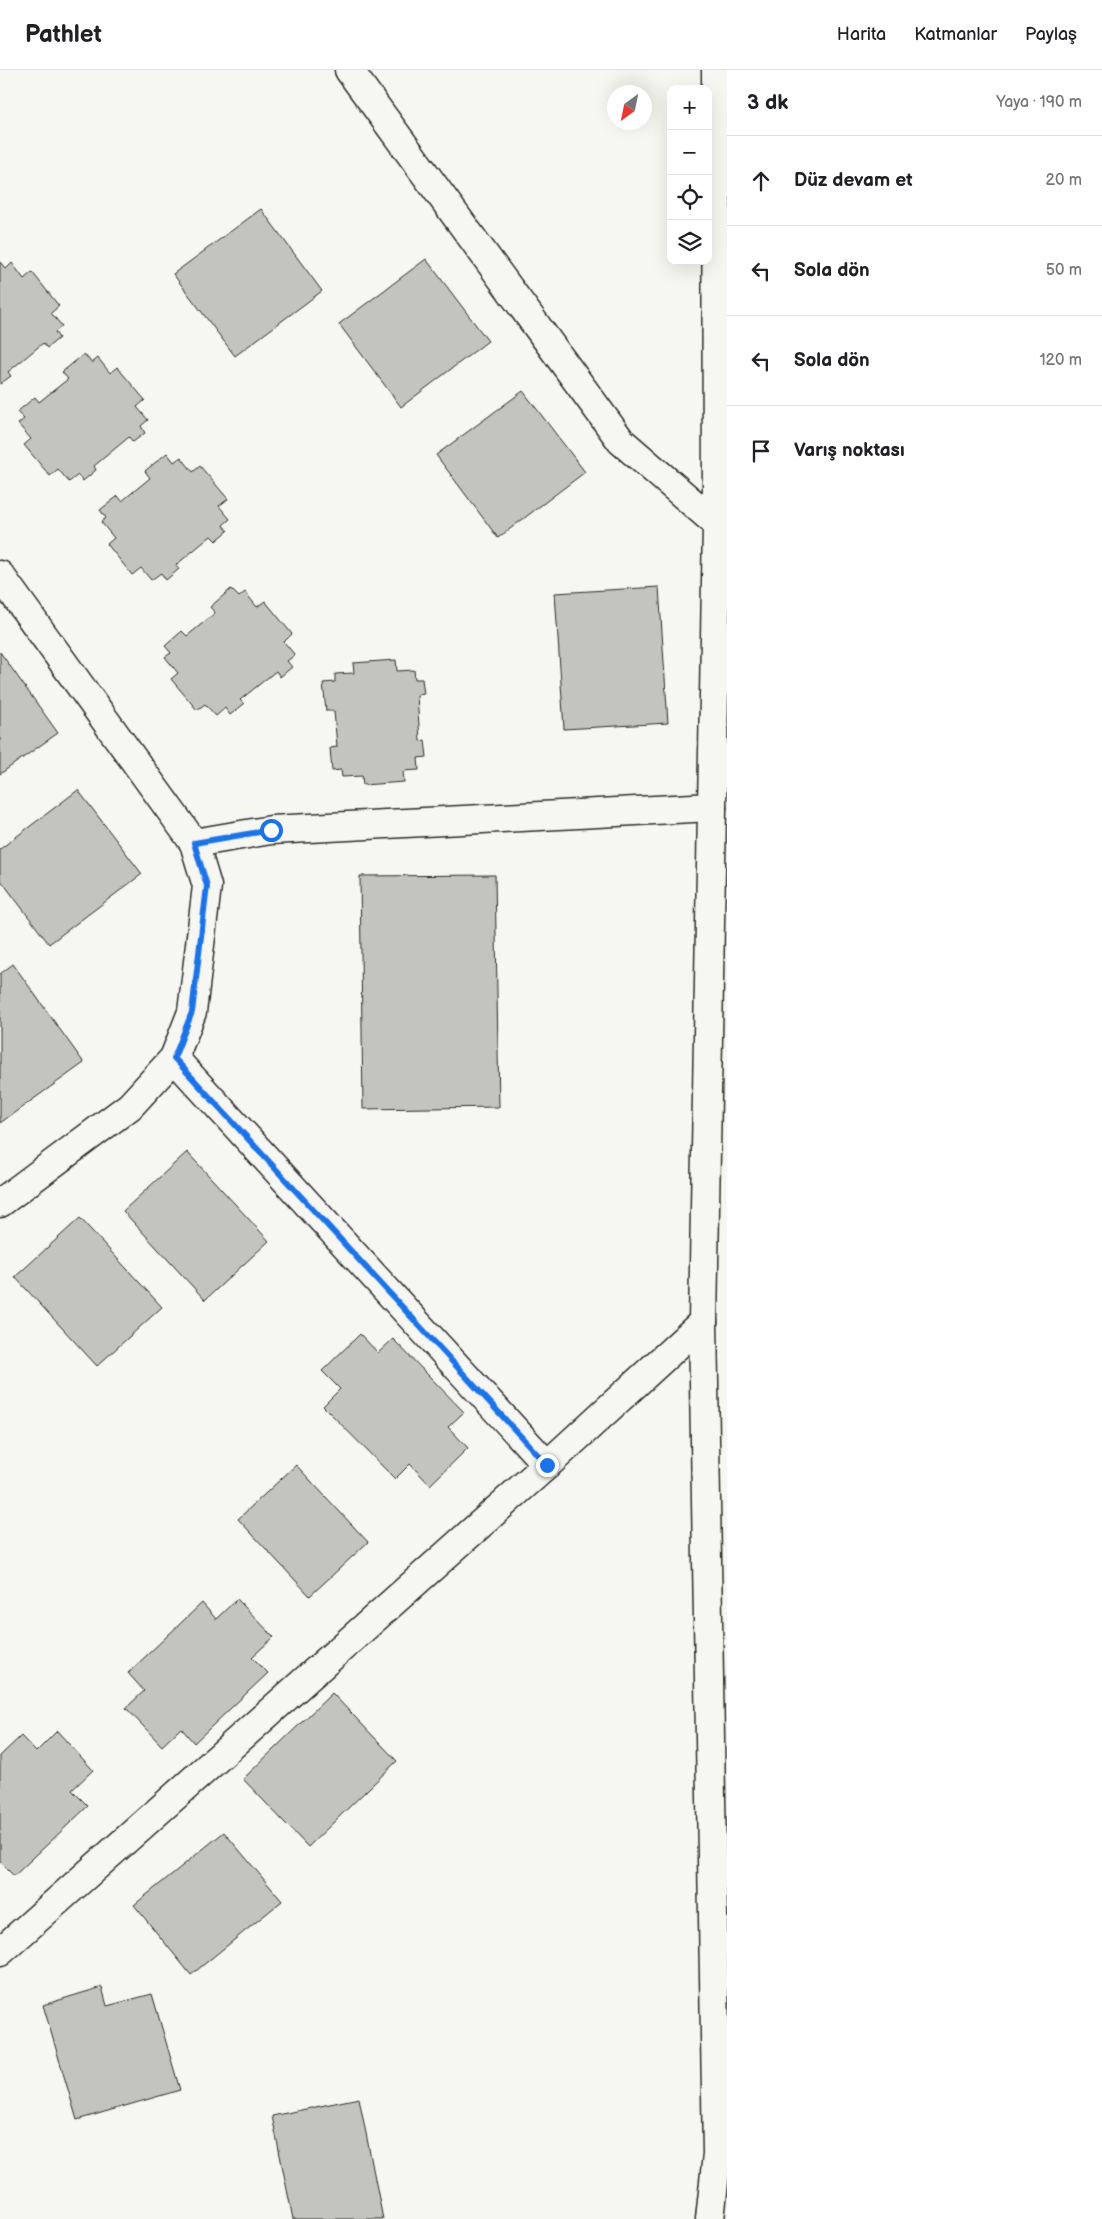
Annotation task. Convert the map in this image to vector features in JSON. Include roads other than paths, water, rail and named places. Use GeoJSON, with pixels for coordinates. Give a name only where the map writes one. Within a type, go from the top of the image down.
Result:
{"type":"FeatureCollection","features":[{"type":"Feature","properties":{"kind":"street"},"geometry":{"type":"LineString","coordinates":[[349,70],[621,441],[716,524]]}},
{"type":"Feature","properties":{"kind":"street"},"geometry":{"type":"LineString","coordinates":[[710,2219],[717,2154],[703,1322],[716,524],[716,70]]}},
{"type":"Feature","properties":{"kind":"street"},"geometry":{"type":"LineString","coordinates":[[0,575],[194,843],[207,886],[192,1012],[174,1058],[130,1106],[0,1203]]}},
{"type":"Feature","properties":{"kind":"street"},"geometry":{"type":"LineString","coordinates":[[194,843],[271,830],[712,807]]}},
{"type":"Feature","properties":{"kind":"street"},"geometry":{"type":"LineString","coordinates":[[174,1058],[547,1465]]}},
{"type":"Feature","properties":{"kind":"street"},"geometry":{"type":"LineString","coordinates":[[0,1952],[547,1465],[703,1322]]}}]}
